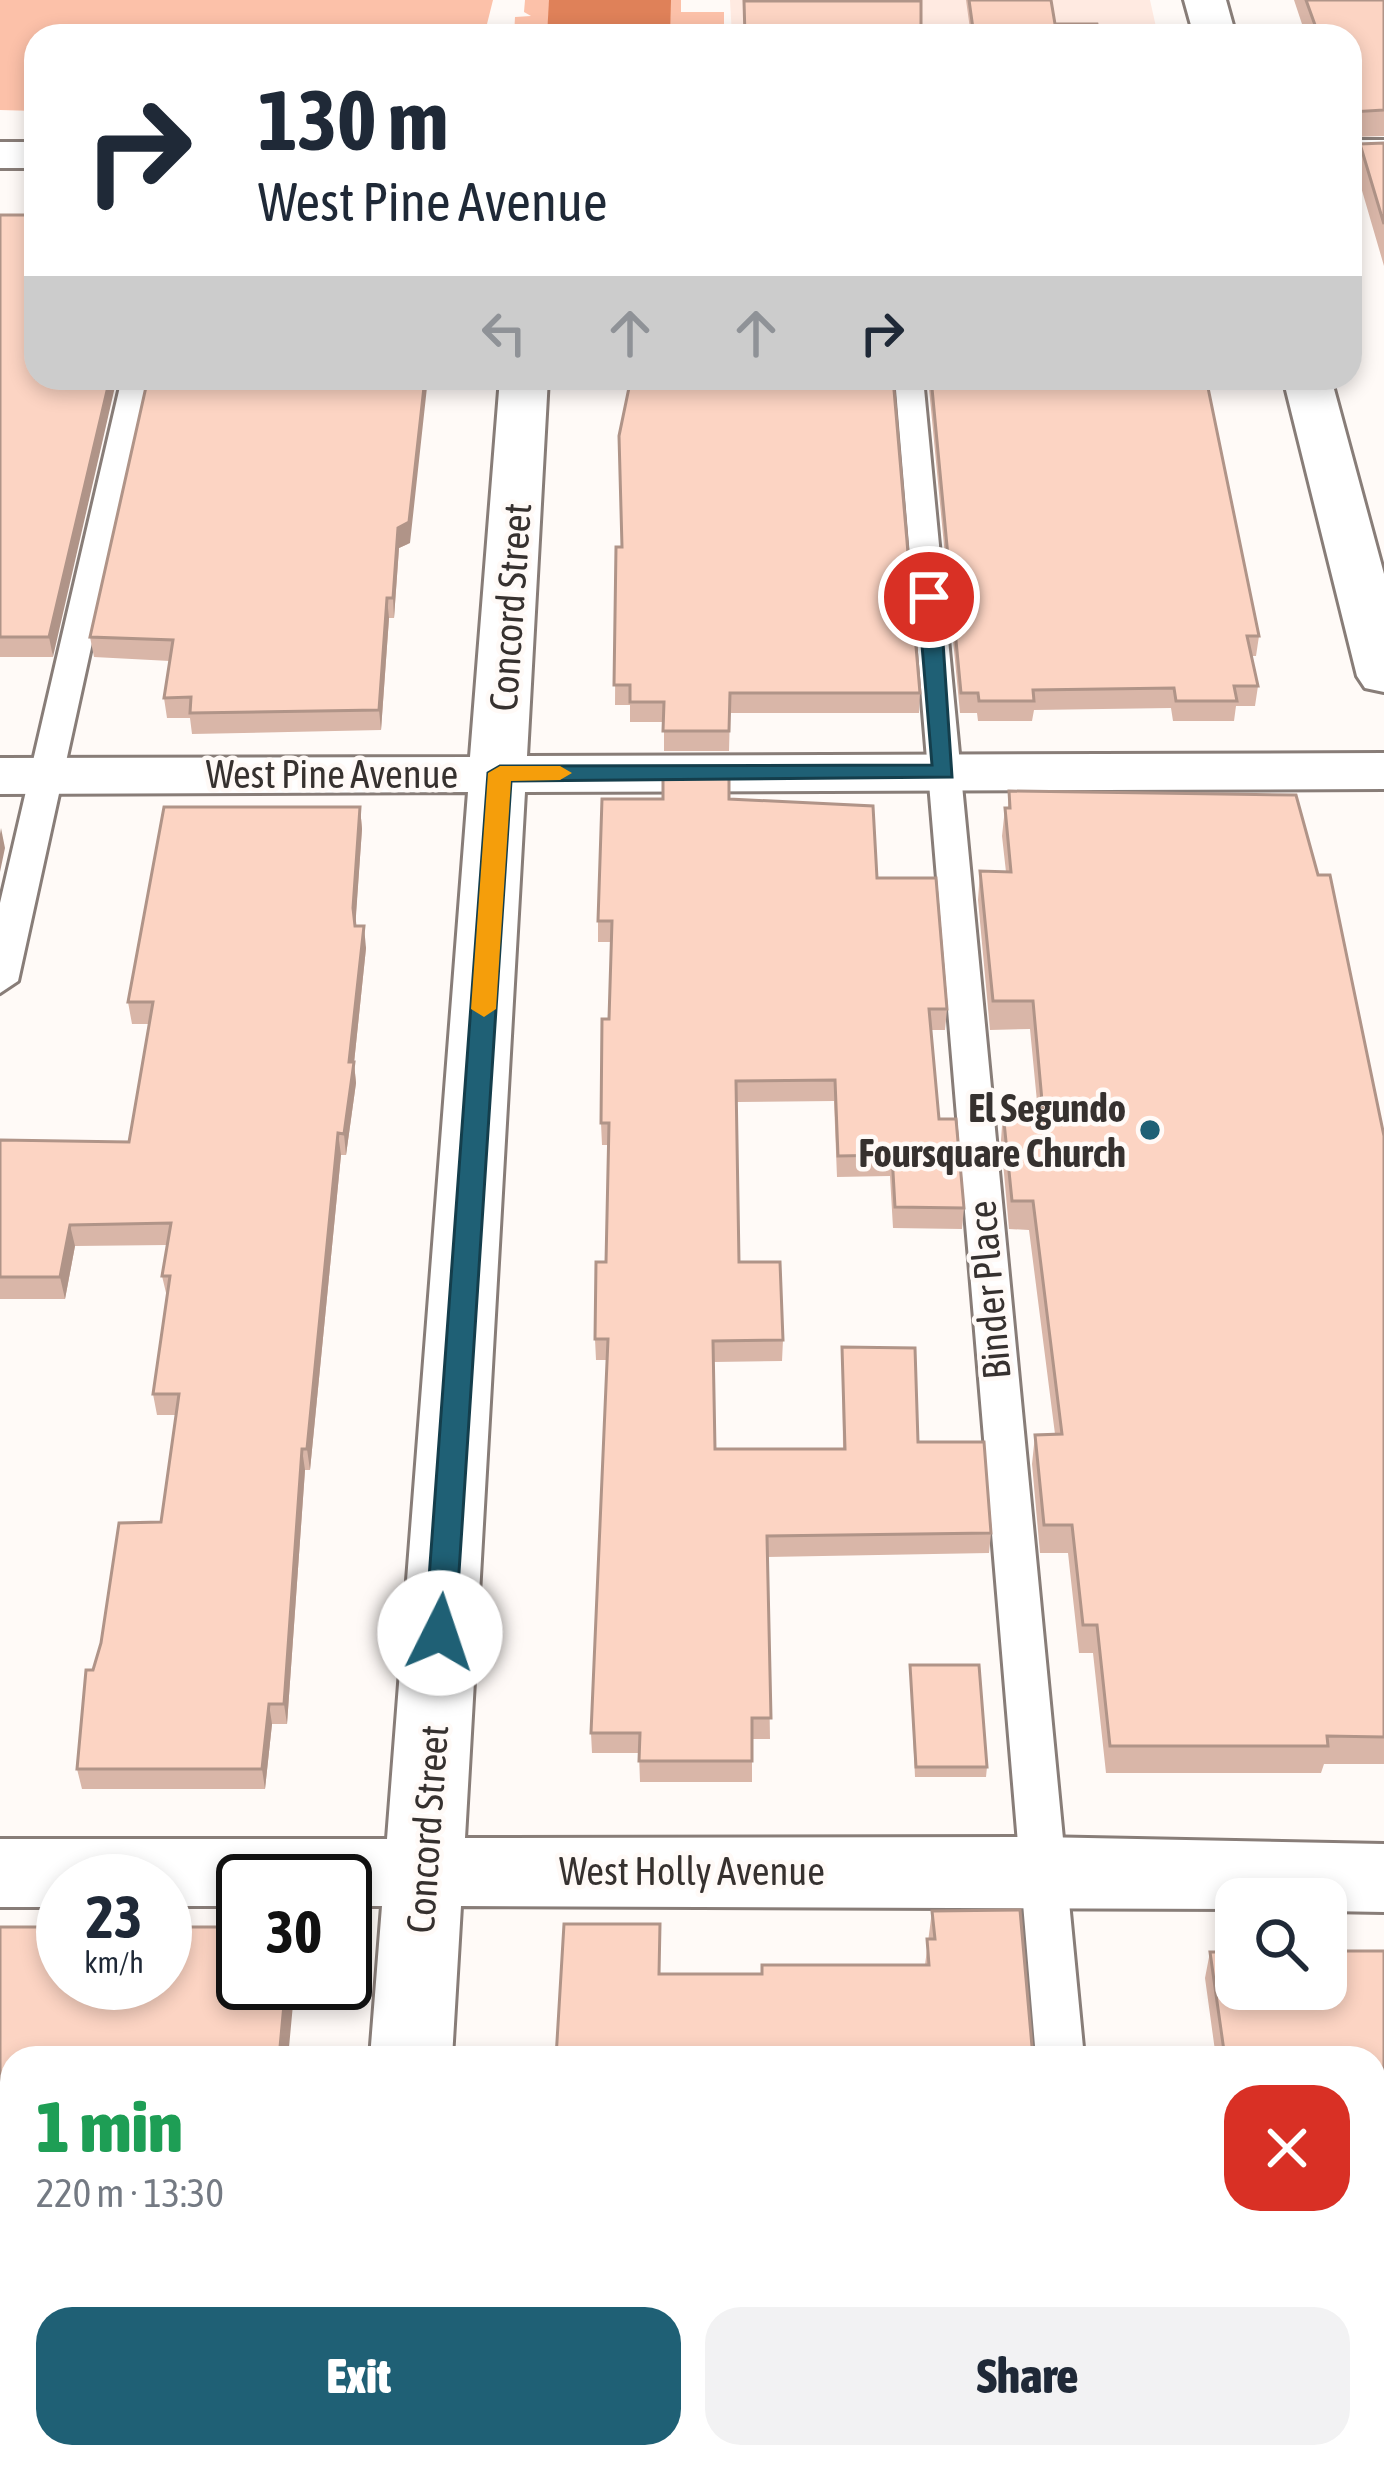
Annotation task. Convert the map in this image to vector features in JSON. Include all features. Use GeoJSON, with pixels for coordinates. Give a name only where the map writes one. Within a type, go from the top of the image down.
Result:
{"type":"FeatureCollection","features":[{"type":"Feature","properties":{"kind":"street","name":"Concord Street"},"geometry":{"type":"LineString","coordinates":[[412,2046],[523,390]]}},
{"type":"Feature","properties":{"kind":"street"},"geometry":{"type":"LineString","coordinates":[[1310,390],[1384,676]]}},
{"type":"Feature","properties":{"kind":"street","name":"West Pine Avenue"},"geometry":{"type":"LineString","coordinates":[[23,776],[1384,771]]}},
{"type":"Feature","properties":{"kind":"street","name":"West Holly Avenue"},"geometry":{"type":"LineString","coordinates":[[0,1873],[1039,1871],[1384,1878]]}},
{"type":"Feature","properties":{"kind":"lane"},"geometry":{"type":"LineString","coordinates":[[0,982],[23,776],[133,390]]}},
{"type":"Feature","properties":{"kind":"lane","name":"Binder Place"},"geometry":{"type":"LineString","coordinates":[[910,390],[1039,1871],[1060,2046]]}},
{"type":"Feature","properties":{"kind":"shaded area"},"geometry":{"type":"Polygon","coordinates":[[[0,0],[493,0],[487,24],[24,24],[24,111],[0,110],[0,0]]]}},
{"type":"Feature","properties":{"kind":"shaded area"},"geometry":{"type":"Polygon","coordinates":[[[525,0],[681,0],[681,12],[724,12],[724,24],[515,24],[515,17],[531,16],[524,12],[525,0]]]}},
{"type":"Feature","properties":{"kind":"shaded area"},"geometry":{"type":"Polygon","coordinates":[[[549,0],[671,0],[670,24],[548,24],[549,0]]]}},
{"type":"Feature","properties":{"kind":"shaded area"},"geometry":{"type":"Polygon","coordinates":[[[730,0],[1150,0],[1155,24],[731,24],[730,0]]]}},
{"type":"Feature","properties":{"kind":"building"},"geometry":{"type":"Polygon","coordinates":[[[969,0],[1051,0],[1055,24],[972,24],[969,0]]]}},
{"type":"Feature","properties":{"kind":"building"},"geometry":{"type":"Polygon","coordinates":[[[1306,0],[1384,0],[1384,110],[1362,111],[1362,24],[1315,24],[1306,0]]]}},
{"type":"Feature","properties":{"kind":"building"},"geometry":{"type":"Polygon","coordinates":[[[744,1],[921,1],[921,24],[745,24],[744,1]]]}},
{"type":"Feature","properties":{"kind":"building"},"geometry":{"type":"Polygon","coordinates":[[[1384,143],[1384,224],[1362,151],[1362,144],[1384,143]]]}},
{"type":"Feature","properties":{"kind":"building"},"geometry":{"type":"Polygon","coordinates":[[[0,215],[24,215],[24,390],[107,390],[49,637],[0,637],[0,215]]]}},
{"type":"Feature","properties":{"kind":"building"},"geometry":{"type":"Polygon","coordinates":[[[145,390],[424,390],[409,522],[398,528],[393,598],[387,598],[379,710],[190,713],[191,697],[164,698],[173,640],[90,637],[145,390]]]}},
{"type":"Feature","properties":{"kind":"building"},"geometry":{"type":"Polygon","coordinates":[[[629,390],[894,390],[920,693],[730,693],[729,731],[663,731],[664,702],[630,702],[630,685],[614,685],[616,547],[622,547],[619,436],[629,390]]]}},
{"type":"Feature","properties":{"kind":"building"},"geometry":{"type":"Polygon","coordinates":[[[932,390],[1208,390],[1259,636],[1247,636],[1258,686],[1234,686],[1237,701],[1176,701],[1174,688],[1033,690],[1034,701],[979,701],[978,693],[961,693],[932,390]]]}},
{"type":"Feature","properties":{"kind":"building"},"geometry":{"type":"Polygon","coordinates":[[[663,775],[729,775],[729,799],[873,806],[877,878],[936,878],[947,1009],[929,1009],[939,1119],[956,1119],[964,1208],[895,1207],[892,1155],[838,1156],[835,1080],[736,1081],[739,1262],[780,1262],[783,1340],[713,1341],[715,1449],[845,1449],[842,1347],[915,1348],[918,1442],[984,1442],[991,1533],[767,1536],[771,1718],[752,1718],[752,1761],[639,1761],[640,1733],[591,1733],[608,1339],[595,1339],[596,1262],[606,1262],[609,1123],[601,1123],[602,1019],[609,1019],[612,921],[598,921],[602,799],[663,799],[663,775]]]}},
{"type":"Feature","properties":{"kind":"building"},"geometry":{"type":"Polygon","coordinates":[[[1009,791],[1296,795],[1318,875],[1330,875],[1384,1136],[1384,1737],[1327,1736],[1328,1746],[1110,1746],[1097,1625],[1083,1625],[1072,1525],[1044,1525],[1035,1435],[1062,1434],[1033,1201],[1012,1201],[1003,1112],[1043,1112],[1033,1001],[993,1001],[980,871],[1011,872],[1005,808],[1010,808],[1009,791]]]}},
{"type":"Feature","properties":{"kind":"building"},"geometry":{"type":"Polygon","coordinates":[[[164,807],[360,807],[353,908],[355,926],[364,926],[349,1062],[354,1062],[344,1134],[338,1133],[307,1449],[302,1449],[284,1704],[269,1704],[262,1769],[77,1769],[86,1670],[93,1670],[101,1643],[119,1523],[161,1522],[179,1394],[153,1394],[170,1276],[162,1276],[171,1223],[70,1225],[60,1277],[0,1277],[0,1140],[129,1142],[153,1002],[128,1002],[164,807]]]}},
{"type":"Feature","properties":{"kind":"building"},"geometry":{"type":"Polygon","coordinates":[[[910,1665],[979,1665],[987,1767],[916,1767],[910,1665]]]}},
{"type":"Feature","properties":{"kind":"building"},"geometry":{"type":"Polygon","coordinates":[[[1020,1910],[1032,2046],[557,2046],[564,1924],[660,1924],[659,1974],[762,1974],[762,1965],[929,1965],[927,1939],[935,1939],[932,1911],[1020,1910]]]}},
{"type":"Feature","properties":{"kind":"building"},"geometry":{"type":"Polygon","coordinates":[[[0,1927],[36,1927],[36,2010],[192,2010],[192,1927],[216,1927],[216,2010],[283,2010],[280,2046],[0,2046],[0,1927]]]}},
{"type":"Feature","properties":{"kind":"building"},"geometry":{"type":"Polygon","coordinates":[[[1347,1951],[1384,1951],[1384,2046],[1223,2046],[1218,2010],[1347,2010],[1347,1951]]]}},
{"type":"Feature","properties":{"kind":"slow traffic"},"geometry":{"type":"LineString","coordinates":[[484,1009],[500,773],[560,773]]}},
{"type":"Feature","properties":{"kind":"place","name":"El Segundo Foursquare Church"},"geometry":{"type":"Point","coordinates":[1150,1130]}},
{"type":"Feature","properties":{"kind":"route"},"geometry":{"type":"LineString","coordinates":[[440,1633],[500,773],[944,772],[929,597]]}}]}
